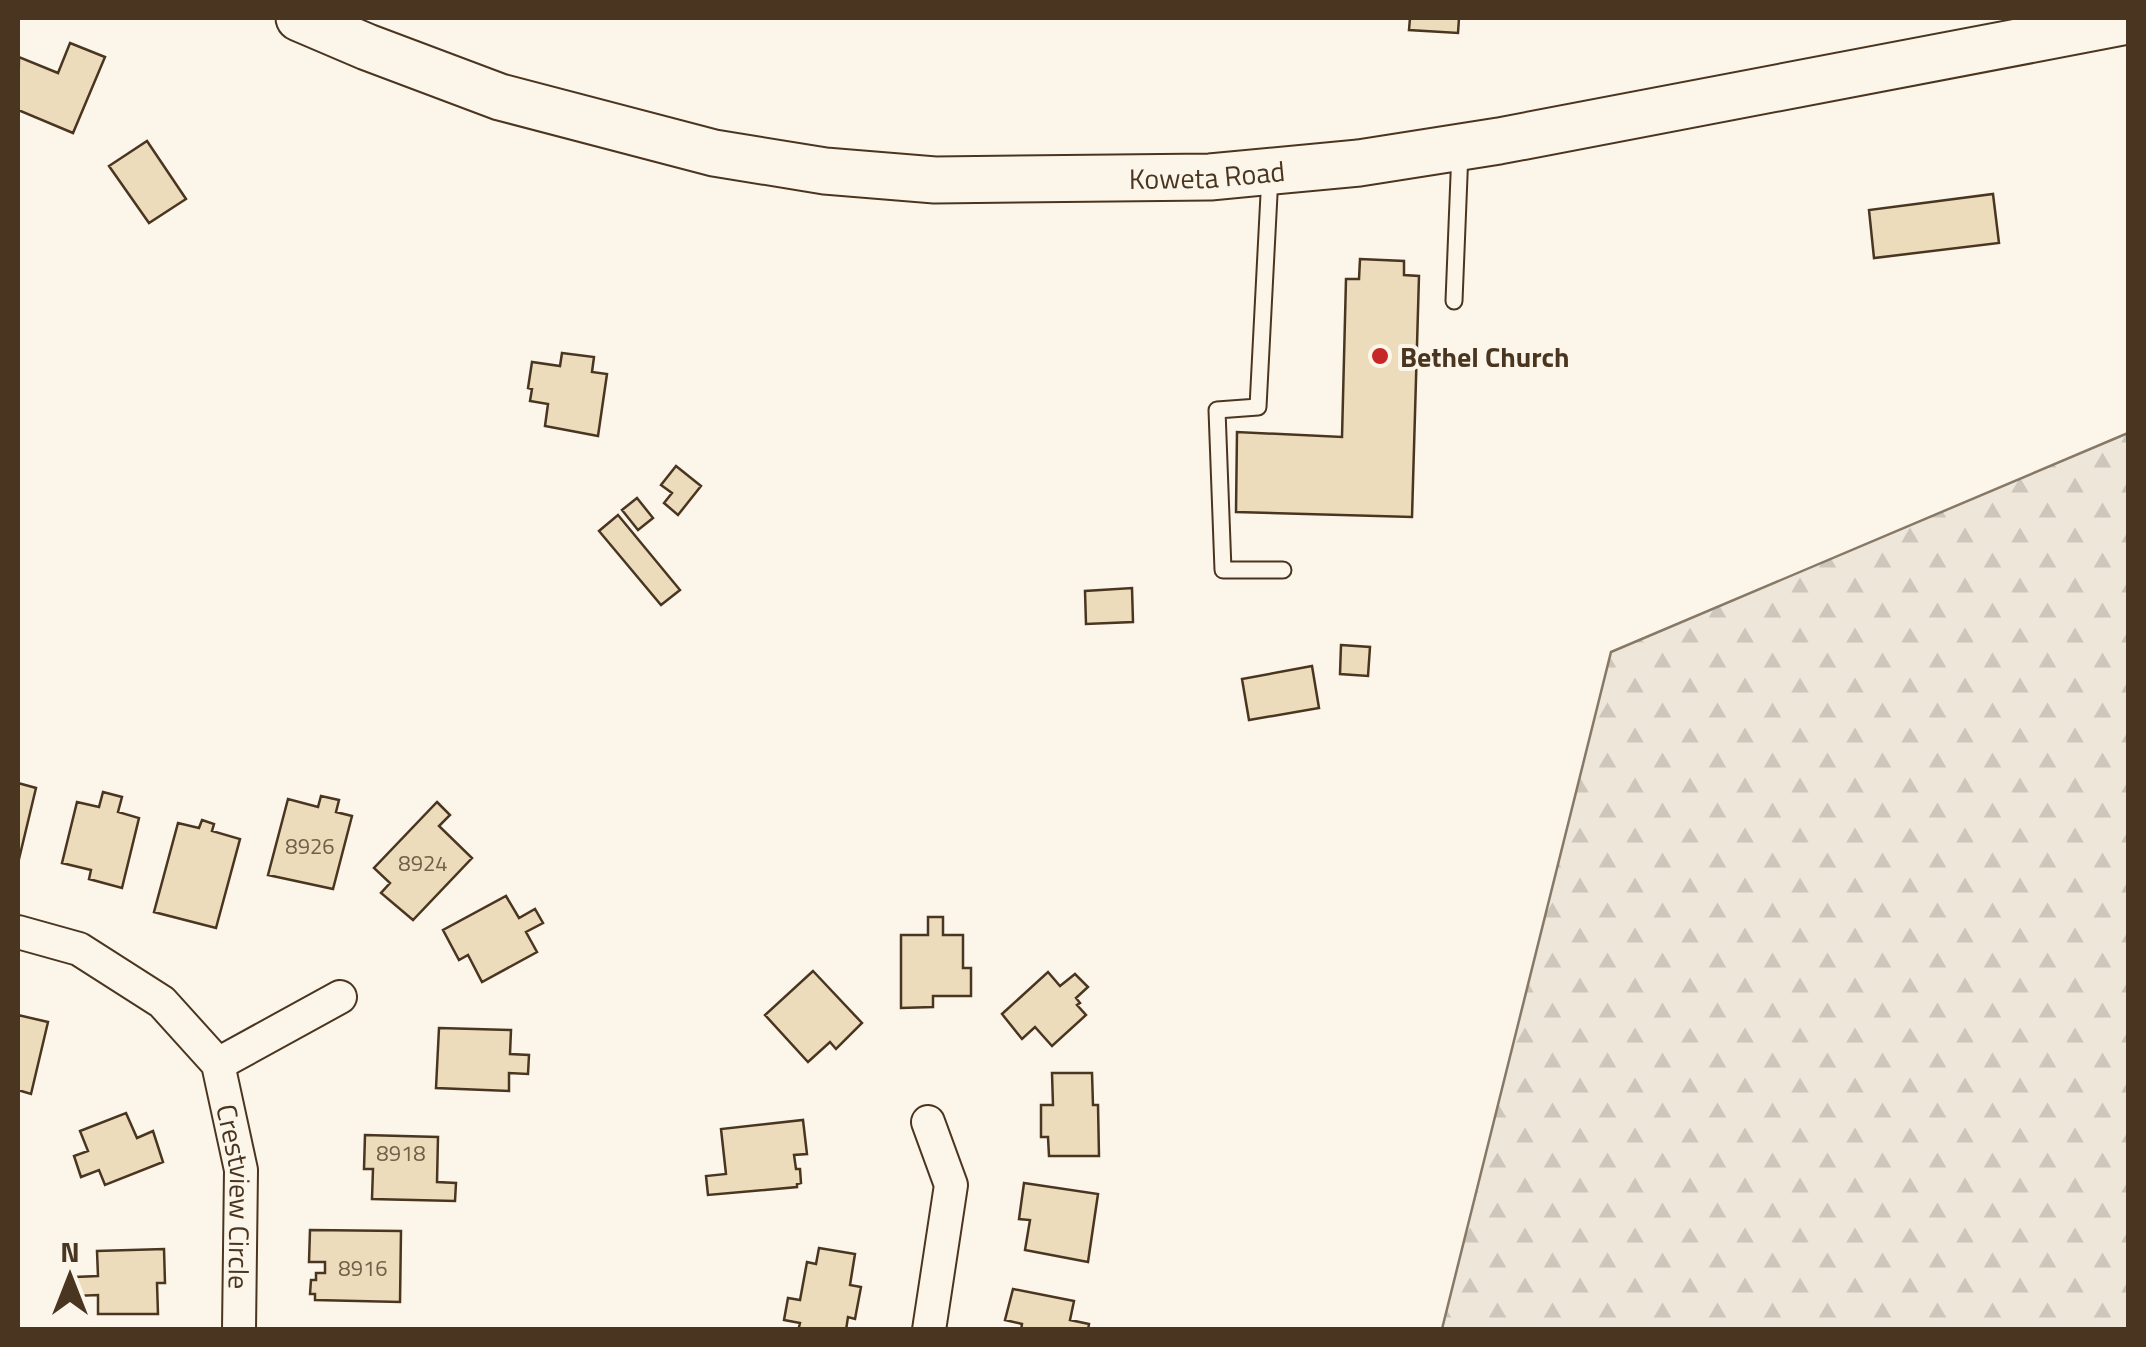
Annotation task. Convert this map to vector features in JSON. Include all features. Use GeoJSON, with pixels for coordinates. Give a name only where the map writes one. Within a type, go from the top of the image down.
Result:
{"type":"FeatureCollection","features":[{"type":"Feature","properties":{"kind":"street","name":"Koweta Road"},"geometry":{"type":"LineString","coordinates":[[299,18],[500,97],[714,153],[825,171],[935,180],[1210,177],[1359,163],[2128,21]]}},
{"type":"Feature","properties":{"kind":"street","name":"Crestview Circle"},"geometry":{"type":"LineString","coordinates":[[18,932],[79,948],[162,1002],[218,1064],[241,1170],[240,1330]]}},
{"type":"Feature","properties":{"kind":"street","name":"Crestview Circle"},"geometry":{"type":"LineString","coordinates":[[218,1064],[340,997]]}},
{"type":"Feature","properties":{"kind":"street"},"geometry":{"type":"LineString","coordinates":[[928,1122],[950,1186],[929,1330]]}},
{"type":"Feature","properties":{"kind":"lane"},"geometry":{"type":"LineString","coordinates":[[1454,301],[1460,147]]}},
{"type":"Feature","properties":{"kind":"lane"},"geometry":{"type":"LineString","coordinates":[[1270,172],[1258,407],[1218,410],[1218,428],[1223,570],[1283,570]]}},
{"type":"Feature","properties":{"kind":"green space"},"geometry":{"type":"Polygon","coordinates":[[[2128,433],[2128,1329],[1442,1329],[1611,652],[2128,433]]]}},
{"type":"Feature","properties":{"kind":"building"},"geometry":{"type":"Polygon","coordinates":[[[1410,18],[1459,18],[1458,33],[1409,30],[1410,18]]]}},
{"type":"Feature","properties":{"kind":"building"},"geometry":{"type":"Polygon","coordinates":[[[70,43],[105,57],[73,133],[18,110],[19,57],[58,73],[70,43]]]}},
{"type":"Feature","properties":{"kind":"building"},"geometry":{"type":"Polygon","coordinates":[[[147,141],[186,199],[149,223],[109,166],[147,141]]]}},
{"type":"Feature","properties":{"kind":"building"},"geometry":{"type":"Polygon","coordinates":[[[1993,194],[1999,243],[1874,258],[1869,210],[1993,194]]]}},
{"type":"Feature","properties":{"kind":"building","name":"Bethel Church"},"geometry":{"type":"Polygon","coordinates":[[[1360,259],[1404,261],[1404,275],[1419,276],[1412,517],[1236,512],[1237,432],[1342,437],[1346,279],[1359,279],[1360,259]]]}},
{"type":"Feature","properties":{"kind":"building"},"geometry":{"type":"Polygon","coordinates":[[[562,353],[594,357],[592,372],[607,374],[598,436],[545,426],[548,404],[530,401],[532,362],[560,366],[562,353]]]}},
{"type":"Feature","properties":{"kind":"building"},"geometry":{"type":"Polygon","coordinates":[[[676,466],[701,486],[678,515],[664,503],[672,493],[661,485],[676,466]]]}},
{"type":"Feature","properties":{"kind":"building"},"geometry":{"type":"Polygon","coordinates":[[[637,498],[653,518],[638,530],[622,510],[637,498]]]}},
{"type":"Feature","properties":{"kind":"building"},"geometry":{"type":"Polygon","coordinates":[[[618,515],[680,590],[661,605],[599,531],[618,515]]]}},
{"type":"Feature","properties":{"kind":"building"},"geometry":{"type":"Polygon","coordinates":[[[1132,588],[1133,622],[1086,624],[1085,591],[1132,588]]]}},
{"type":"Feature","properties":{"kind":"building"},"geometry":{"type":"Polygon","coordinates":[[[1341,645],[1370,647],[1368,676],[1340,674],[1341,645]]]}},
{"type":"Feature","properties":{"kind":"building"},"geometry":{"type":"Polygon","coordinates":[[[1312,666],[1319,708],[1249,720],[1242,679],[1312,666]]]}},
{"type":"Feature","properties":{"kind":"building"},"geometry":{"type":"Polygon","coordinates":[[[18,783],[36,788],[19,859],[18,859],[18,783]]]}},
{"type":"Feature","properties":{"kind":"building"},"geometry":{"type":"Polygon","coordinates":[[[103,792],[122,797],[118,812],[139,818],[122,888],[89,879],[91,870],[62,863],[77,802],[99,807],[103,792]]]}},
{"type":"Feature","properties":{"kind":"building"},"geometry":{"type":"Polygon","coordinates":[[[321,796],[339,800],[336,812],[352,816],[333,889],[268,875],[288,799],[318,807],[321,796]]]}},
{"type":"Feature","properties":{"kind":"building"},"geometry":{"type":"Polygon","coordinates":[[[437,802],[450,815],[439,826],[472,858],[413,920],[381,893],[390,883],[374,868],[437,802]]]}},
{"type":"Feature","properties":{"kind":"building"},"geometry":{"type":"Polygon","coordinates":[[[202,820],[214,824],[212,831],[240,839],[216,928],[154,912],[178,823],[199,828],[202,820]]]}},
{"type":"Feature","properties":{"kind":"building"},"geometry":{"type":"Polygon","coordinates":[[[506,896],[519,918],[535,909],[543,923],[526,932],[537,952],[482,982],[468,955],[459,960],[443,930],[506,896]]]}},
{"type":"Feature","properties":{"kind":"building"},"geometry":{"type":"Polygon","coordinates":[[[928,917],[943,917],[943,935],[963,935],[963,968],[971,968],[971,996],[933,996],[933,1007],[901,1008],[901,935],[928,935],[928,917]]]}},
{"type":"Feature","properties":{"kind":"building"},"geometry":{"type":"Polygon","coordinates":[[[813,971],[862,1023],[836,1049],[830,1042],[808,1062],[765,1015],[813,971]]]}},
{"type":"Feature","properties":{"kind":"building"},"geometry":{"type":"Polygon","coordinates":[[[1048,972],[1060,986],[1075,974],[1088,987],[1076,998],[1086,1015],[1052,1046],[1035,1027],[1022,1039],[1002,1014],[1048,972]]]}},
{"type":"Feature","properties":{"kind":"building"},"geometry":{"type":"Polygon","coordinates":[[[18,1015],[48,1022],[31,1094],[18,1090],[18,1015]]]}},
{"type":"Feature","properties":{"kind":"building"},"geometry":{"type":"Polygon","coordinates":[[[439,1028],[511,1030],[510,1054],[529,1055],[528,1074],[509,1073],[509,1091],[436,1088],[439,1028]]]}},
{"type":"Feature","properties":{"kind":"building"},"geometry":{"type":"Polygon","coordinates":[[[1052,1073],[1092,1073],[1093,1105],[1098,1105],[1099,1156],[1049,1156],[1048,1137],[1041,1137],[1041,1105],[1053,1105],[1052,1073]]]}},
{"type":"Feature","properties":{"kind":"building"},"geometry":{"type":"Polygon","coordinates":[[[126,1113],[137,1138],[153,1131],[163,1162],[105,1185],[99,1170],[81,1177],[74,1156],[88,1151],[80,1131],[126,1113]]]}},
{"type":"Feature","properties":{"kind":"building"},"geometry":{"type":"Polygon","coordinates":[[[803,1120],[807,1154],[794,1155],[796,1169],[800,1169],[801,1183],[797,1187],[708,1195],[706,1176],[726,1174],[721,1129],[803,1120]]]}},
{"type":"Feature","properties":{"kind":"building"},"geometry":{"type":"Polygon","coordinates":[[[365,1135],[438,1137],[437,1182],[456,1183],[455,1201],[372,1199],[373,1169],[364,1169],[365,1135]]]}},
{"type":"Feature","properties":{"kind":"building"},"geometry":{"type":"Polygon","coordinates":[[[1024,1183],[1098,1194],[1088,1262],[1025,1250],[1030,1220],[1019,1219],[1024,1183]]]}},
{"type":"Feature","properties":{"kind":"building"},"geometry":{"type":"Polygon","coordinates":[[[310,1230],[401,1231],[400,1302],[315,1300],[315,1294],[310,1294],[311,1280],[316,1280],[316,1273],[325,1273],[325,1262],[309,1262],[310,1230]]]}},
{"type":"Feature","properties":{"kind":"building"},"geometry":{"type":"Polygon","coordinates":[[[819,1248],[855,1254],[850,1285],[861,1287],[855,1319],[848,1317],[846,1330],[813,1330],[784,1320],[788,1298],[800,1300],[807,1262],[816,1264],[819,1248]]]}},
{"type":"Feature","properties":{"kind":"building"},"geometry":{"type":"Polygon","coordinates":[[[164,1249],[165,1283],[157,1283],[158,1314],[98,1314],[98,1295],[75,1296],[75,1277],[98,1276],[97,1251],[164,1249]]]}},
{"type":"Feature","properties":{"kind":"building"},"geometry":{"type":"Polygon","coordinates":[[[1013,1289],[1074,1301],[1070,1320],[1089,1324],[1088,1330],[1021,1330],[1022,1324],[1005,1320],[1013,1289]]]}},
{"type":"Feature","properties":{"kind":"place","name":"Bethel Church"},"geometry":{"type":"Point","coordinates":[1380,356]}}]}
